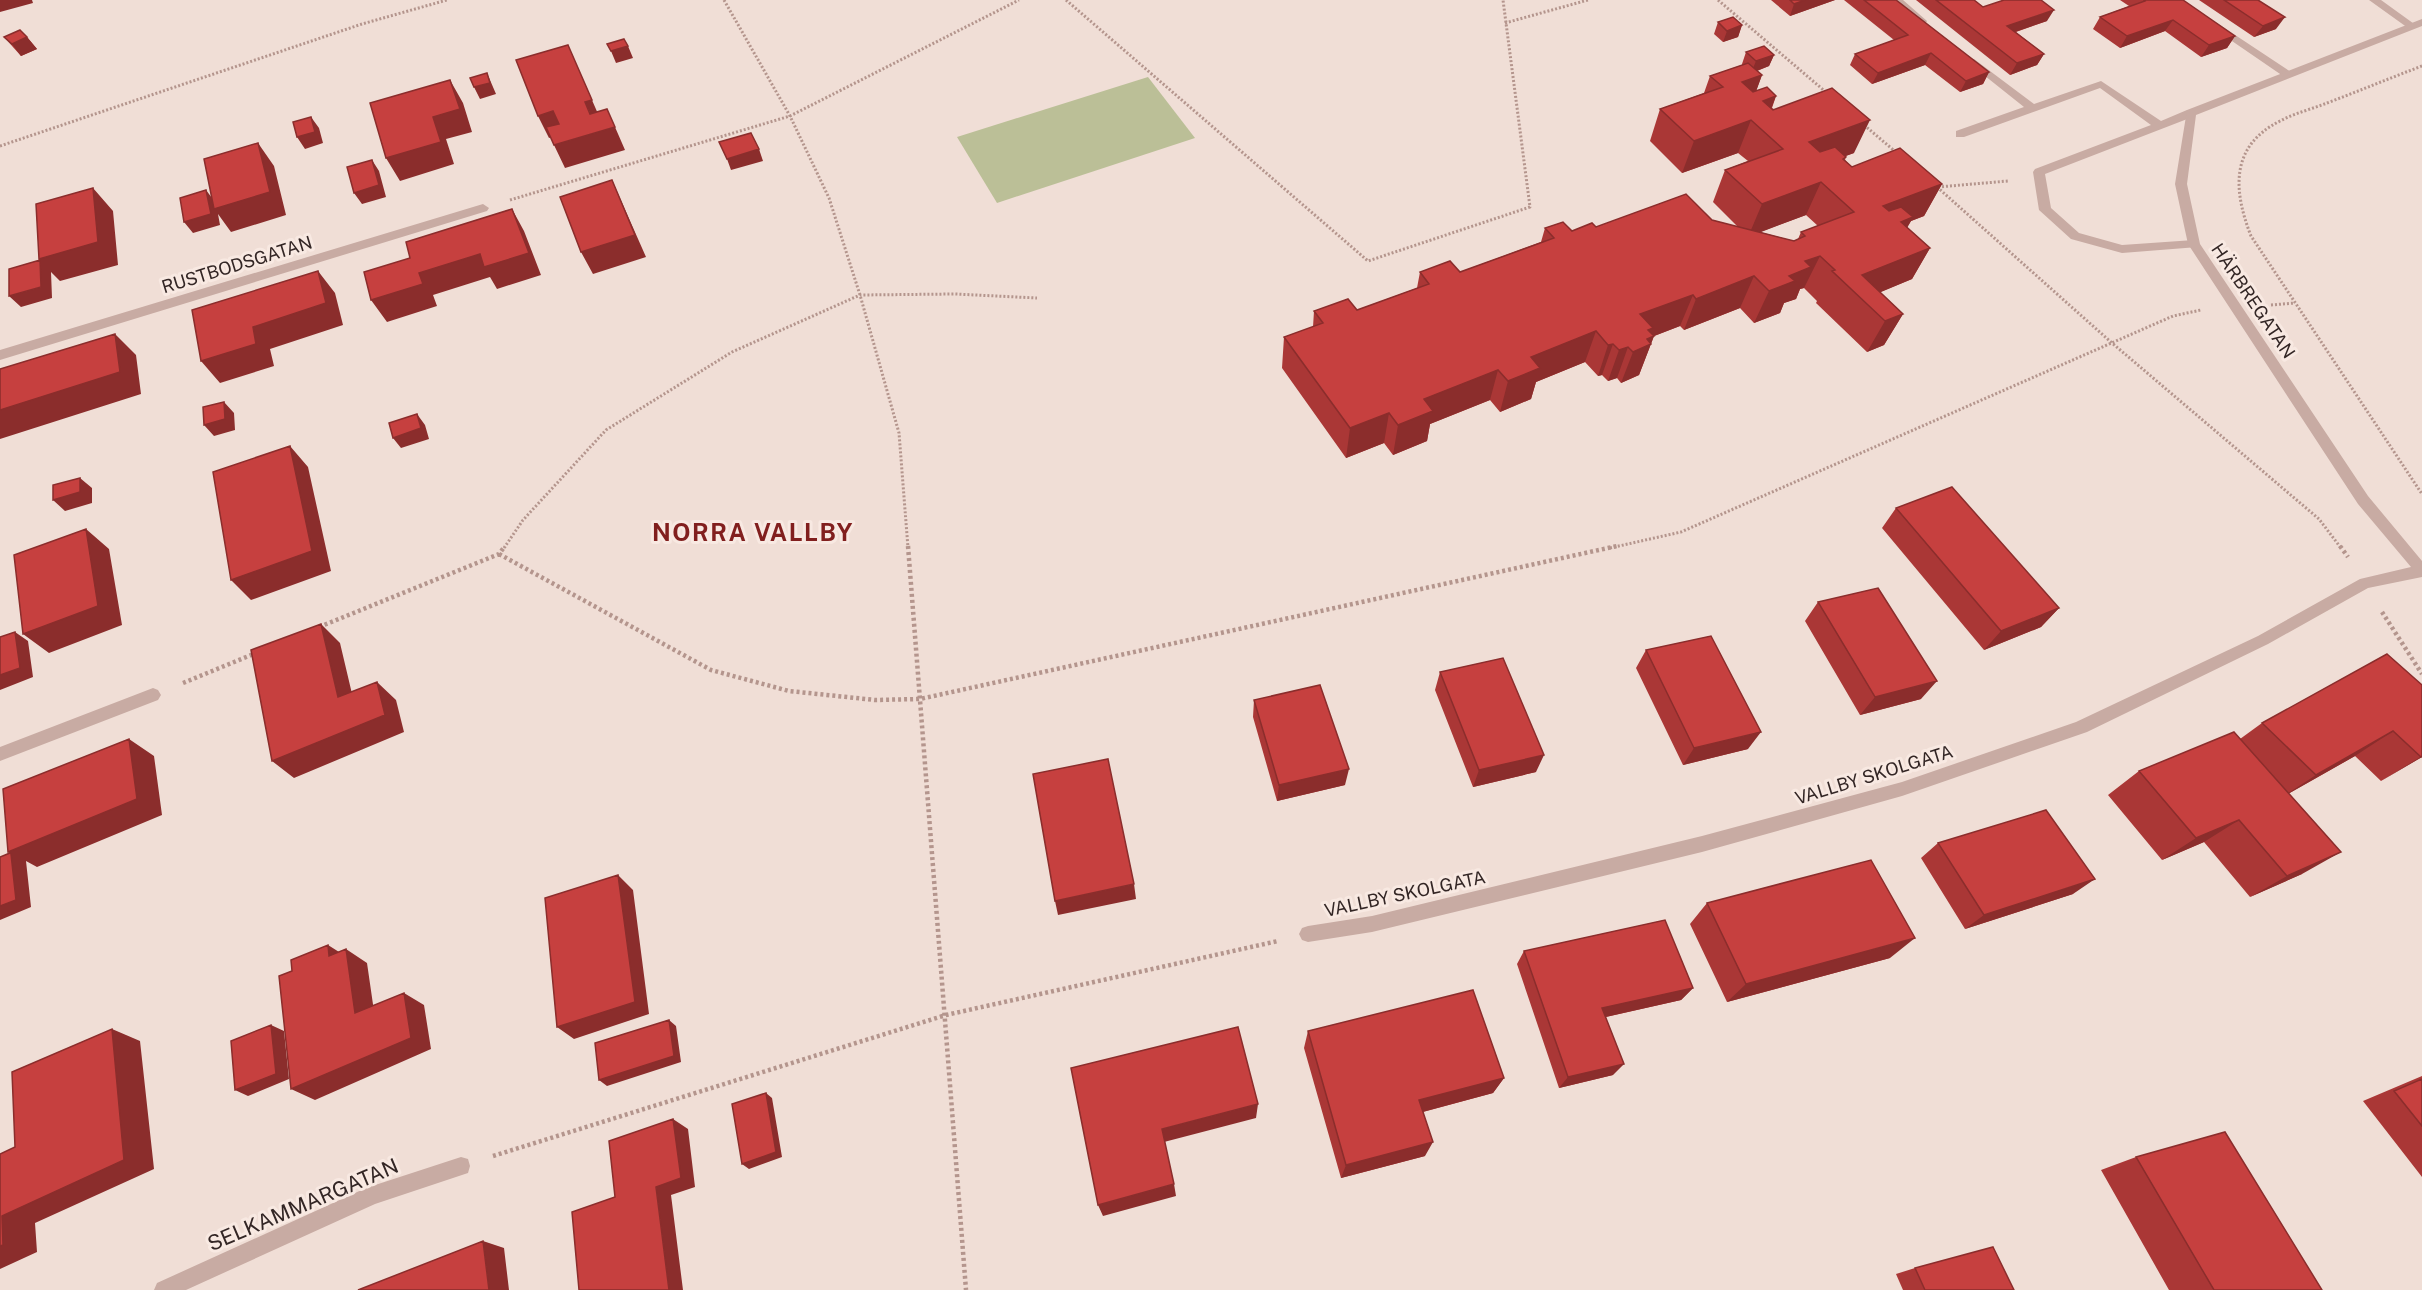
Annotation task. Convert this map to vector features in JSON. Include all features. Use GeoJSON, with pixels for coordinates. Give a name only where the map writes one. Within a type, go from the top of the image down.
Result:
{"type":"FeatureCollection","features":[{"type":"Feature","properties":{"kind":"street"},"geometry":{"type":"LineString","coordinates":[[1897,0],[1933,29]]}},
{"type":"Feature","properties":{"kind":"street"},"geometry":{"type":"LineString","coordinates":[[2374,0],[2417,24]]}},
{"type":"Feature","properties":{"kind":"street"},"geometry":{"type":"LineString","coordinates":[[2209,20],[2287,75]]}},
{"type":"Feature","properties":{"kind":"street"},"geometry":{"type":"LineString","coordinates":[[2193,244],[2122,249],[2075,236],[2045,210],[2039,172],[2417,24]]}},
{"type":"Feature","properties":{"kind":"street"},"geometry":{"type":"LineString","coordinates":[[1969,58],[2032,108]]}},
{"type":"Feature","properties":{"kind":"street"},"geometry":{"type":"LineString","coordinates":[[1960,134],[2101,84],[2159,125]]}},
{"type":"Feature","properties":{"kind":"street","name":"HÄRBREGATAN"},"geometry":{"type":"LineString","coordinates":[[2190,113],[2181,184],[2193,244],[2363,500],[2422,571]]}},
{"type":"Feature","properties":{"kind":"street","name":"RUSTBODSGATAN"},"geometry":{"type":"LineString","coordinates":[[0,355],[483,208]]}},
{"type":"Feature","properties":{"kind":"street","name":"VALLBY SKOLGATA"},"geometry":{"type":"LineString","coordinates":[[1308,934],[1372,924],[1702,844],[1902,789],[2081,727],[2263,640],[2365,583],[2422,571]]}},
{"type":"Feature","properties":{"kind":"street"},"geometry":{"type":"LineString","coordinates":[[0,754],[153,695]]}},
{"type":"Feature","properties":{"kind":"street","name":"SELKAMMARGATAN"},"geometry":{"type":"LineString","coordinates":[[164,1290],[374,1195],[461,1166]]}},
{"type":"Feature","properties":{"kind":"path"},"geometry":{"type":"LineString","coordinates":[[0,146],[362,24],[447,0]]}},
{"type":"Feature","properties":{"kind":"path"},"geometry":{"type":"LineString","coordinates":[[724,0],[790,116],[829,198],[860,295],[899,433],[966,1290]]}},
{"type":"Feature","properties":{"kind":"path"},"geometry":{"type":"LineString","coordinates":[[483,208],[790,116],[1019,0]]}},
{"type":"Feature","properties":{"kind":"path"},"geometry":{"type":"LineString","coordinates":[[1066,0],[1368,261],[1530,207],[1503,0]]}},
{"type":"Feature","properties":{"kind":"path"},"geometry":{"type":"LineString","coordinates":[[1505,23],[1588,0]]}},
{"type":"Feature","properties":{"kind":"path"},"geometry":{"type":"LineString","coordinates":[[1718,0],[1832,97]]}},
{"type":"Feature","properties":{"kind":"path"},"geometry":{"type":"LineString","coordinates":[[2422,66],[2278,122],[2252,141],[2241,161],[2238,184],[2240,212],[2252,236],[2422,494]]}},
{"type":"Feature","properties":{"kind":"path"},"geometry":{"type":"LineString","coordinates":[[1858,120],[1902,157]]}},
{"type":"Feature","properties":{"kind":"path"},"geometry":{"type":"LineString","coordinates":[[1937,187],[2005,182],[2039,172]]}},
{"type":"Feature","properties":{"kind":"path"},"geometry":{"type":"LineString","coordinates":[[1929,180],[2112,343],[2319,519],[2365,583],[2422,674]]}},
{"type":"Feature","properties":{"kind":"path"},"geometry":{"type":"LineString","coordinates":[[315,629],[499,554],[523,520],[606,430],[732,352],[860,295],[955,294],[1037,298]]}},
{"type":"Feature","properties":{"kind":"path"},"geometry":{"type":"LineString","coordinates":[[499,554],[711,670],[789,691],[864,699],[920,699],[1680,532],[2112,343]]}},
{"type":"Feature","properties":{"kind":"path"},"geometry":{"type":"LineString","coordinates":[[153,695],[261,651]]}},
{"type":"Feature","properties":{"kind":"path"},"geometry":{"type":"LineString","coordinates":[[461,1166],[946,1015],[1308,934]]}},
{"type":"Feature","properties":{"kind":"green space"},"geometry":{"type":"Polygon","coordinates":[[[1148,77],[1195,138],[997,203],[957,137],[1148,77]]]}},
{"type":"Feature","properties":{"kind":"building"},"geometry":{"type":"Polygon","coordinates":[[[1790,0],[1805,0],[1794,4],[1790,0]]]}},
{"type":"Feature","properties":{"kind":"building"},"geometry":{"type":"Polygon","coordinates":[[[1864,0],[1896,0],[1989,72],[1966,81],[1931,53],[1878,73],[1855,54],[1908,35],[1864,0]]]}},
{"type":"Feature","properties":{"kind":"building"},"geometry":{"type":"Polygon","coordinates":[[[1936,0],[1974,0],[1983,7],[2004,0],[2041,0],[2054,10],[2007,26],[2044,54],[2017,63],[1936,0]]]}},
{"type":"Feature","properties":{"kind":"building"},"geometry":{"type":"Polygon","coordinates":[[[2144,0],[2183,0],[2235,36],[2209,45],[2173,20],[2127,36],[2100,17],[2144,0]]]}},
{"type":"Feature","properties":{"kind":"building"},"geometry":{"type":"Polygon","coordinates":[[[2224,0],[2258,0],[2285,17],[2263,26],[2224,0]]]}},
{"type":"Feature","properties":{"kind":"building"},"geometry":{"type":"Polygon","coordinates":[[[1733,17],[1742,25],[1727,31],[1718,22],[1733,17]]]}},
{"type":"Feature","properties":{"kind":"building"},"geometry":{"type":"Polygon","coordinates":[[[20,30],[27,37],[12,44],[4,37],[20,30]]]}},
{"type":"Feature","properties":{"kind":"building"},"geometry":{"type":"Polygon","coordinates":[[[624,39],[628,46],[611,51],[607,44],[624,39]]]}},
{"type":"Feature","properties":{"kind":"building"},"geometry":{"type":"Polygon","coordinates":[[[568,45],[592,100],[585,102],[590,114],[607,109],[615,127],[554,145],[546,127],[559,124],[553,111],[538,116],[516,60],[568,45]]]}},
{"type":"Feature","properties":{"kind":"building"},"geometry":{"type":"Polygon","coordinates":[[[1764,46],[1774,55],[1756,61],[1746,52],[1764,46]]]}},
{"type":"Feature","properties":{"kind":"building"},"geometry":{"type":"Polygon","coordinates":[[[1748,63],[1762,75],[1742,82],[1753,92],[1767,87],[1776,96],[1763,101],[1773,110],[1832,88],[1870,120],[1809,142],[1820,152],[1835,147],[1846,157],[1843,159],[1852,167],[1900,148],[1942,184],[1883,206],[1889,211],[1901,207],[1913,217],[1901,222],[1930,248],[1862,275],[1903,314],[1885,321],[1832,271],[1835,270],[1820,256],[1805,261],[1811,267],[1789,276],[1795,281],[1769,291],[1754,276],[1696,299],[1693,295],[1640,314],[1653,328],[1648,330],[1654,336],[1647,339],[1651,344],[1633,352],[1628,347],[1619,350],[1613,344],[1608,345],[1596,331],[1531,357],[1540,368],[1508,381],[1498,370],[1424,399],[1433,411],[1398,425],[1389,413],[1350,428],[1284,337],[1323,323],[1314,311],[1348,299],[1357,310],[1429,284],[1420,272],[1450,261],[1460,272],[1554,238],[1545,228],[1563,222],[1572,231],[1592,223],[1596,227],[1686,194],[1712,220],[1794,241],[1805,236],[1801,232],[1854,212],[1821,182],[1762,204],[1725,170],[1783,149],[1751,120],[1694,141],[1660,109],[1723,87],[1710,76],[1748,63]]]}},
{"type":"Feature","properties":{"kind":"building"},"geometry":{"type":"Polygon","coordinates":[[[487,73],[490,83],[474,87],[470,78],[487,73]]]}},
{"type":"Feature","properties":{"kind":"building"},"geometry":{"type":"Polygon","coordinates":[[[450,80],[460,109],[433,117],[441,142],[386,158],[370,103],[450,80]]]}},
{"type":"Feature","properties":{"kind":"building"},"geometry":{"type":"Polygon","coordinates":[[[311,117],[315,132],[297,137],[293,122],[311,117]]]}},
{"type":"Feature","properties":{"kind":"building"},"geometry":{"type":"Polygon","coordinates":[[[751,133],[759,149],[727,159],[719,142],[751,133]]]}},
{"type":"Feature","properties":{"kind":"building"},"geometry":{"type":"Polygon","coordinates":[[[258,143],[270,192],[214,209],[204,159],[258,143]]]}},
{"type":"Feature","properties":{"kind":"building"},"geometry":{"type":"Polygon","coordinates":[[[372,160],[379,185],[354,193],[347,167],[372,160]]]}},
{"type":"Feature","properties":{"kind":"building"},"geometry":{"type":"Polygon","coordinates":[[[612,180],[635,235],[581,252],[560,197],[612,180]]]}},
{"type":"Feature","properties":{"kind":"building"},"geometry":{"type":"Polygon","coordinates":[[[93,188],[98,242],[39,259],[36,204],[93,188]]]}},
{"type":"Feature","properties":{"kind":"building"},"geometry":{"type":"Polygon","coordinates":[[[206,190],[211,214],[184,222],[180,198],[206,190]]]}},
{"type":"Feature","properties":{"kind":"building"},"geometry":{"type":"Polygon","coordinates":[[[512,209],[529,253],[484,267],[480,254],[419,273],[423,284],[371,300],[364,272],[410,258],[406,242],[512,209]]]}},
{"type":"Feature","properties":{"kind":"building"},"geometry":{"type":"Polygon","coordinates":[[[40,260],[41,287],[9,296],[9,269],[40,260]]]}},
{"type":"Feature","properties":{"kind":"building"},"geometry":{"type":"Polygon","coordinates":[[[318,271],[326,303],[253,327],[256,344],[201,361],[192,310],[318,271]]]}},
{"type":"Feature","properties":{"kind":"building"},"geometry":{"type":"Polygon","coordinates":[[[115,334],[120,372],[0,410],[0,369],[115,334]]]}},
{"type":"Feature","properties":{"kind":"building"},"geometry":{"type":"Polygon","coordinates":[[[224,402],[225,419],[204,425],[203,407],[224,402]]]}},
{"type":"Feature","properties":{"kind":"building"},"geometry":{"type":"Polygon","coordinates":[[[417,414],[421,428],[393,438],[389,423],[417,414]]]}},
{"type":"Feature","properties":{"kind":"building"},"geometry":{"type":"Polygon","coordinates":[[[290,446],[312,551],[231,580],[213,472],[290,446]]]}},
{"type":"Feature","properties":{"kind":"building"},"geometry":{"type":"Polygon","coordinates":[[[80,478],[80,492],[53,500],[53,485],[80,478]]]}},
{"type":"Feature","properties":{"kind":"building"},"geometry":{"type":"Polygon","coordinates":[[[1952,487],[2059,608],[2001,631],[1896,508],[1952,487]]]}},
{"type":"Feature","properties":{"kind":"building"},"geometry":{"type":"Polygon","coordinates":[[[86,529],[98,606],[23,634],[14,555],[86,529]]]}},
{"type":"Feature","properties":{"kind":"building"},"geometry":{"type":"Polygon","coordinates":[[[1878,588],[1937,681],[1875,697],[1818,602],[1878,588]]]}},
{"type":"Feature","properties":{"kind":"building"},"geometry":{"type":"Polygon","coordinates":[[[321,624],[338,697],[377,682],[385,715],[272,761],[251,650],[321,624]]]}},
{"type":"Feature","properties":{"kind":"building"},"geometry":{"type":"Polygon","coordinates":[[[15,632],[20,668],[0,675],[0,637],[15,632]]]}},
{"type":"Feature","properties":{"kind":"building"},"geometry":{"type":"Polygon","coordinates":[[[1711,636],[1761,732],[1694,748],[1646,650],[1711,636]]]}},
{"type":"Feature","properties":{"kind":"building"},"geometry":{"type":"Polygon","coordinates":[[[2387,654],[2422,685],[2421,757],[2393,731],[2316,775],[2262,723],[2387,654]]]}},
{"type":"Feature","properties":{"kind":"building"},"geometry":{"type":"Polygon","coordinates":[[[1503,658],[1544,755],[1479,770],[1440,672],[1503,658]]]}},
{"type":"Feature","properties":{"kind":"building"},"geometry":{"type":"Polygon","coordinates":[[[1320,685],[1349,769],[1279,785],[1254,700],[1320,685]]]}},
{"type":"Feature","properties":{"kind":"building"},"geometry":{"type":"Polygon","coordinates":[[[2234,732],[2341,852],[2287,876],[2239,820],[2196,838],[2139,771],[2234,732]]]}},
{"type":"Feature","properties":{"kind":"building"},"geometry":{"type":"Polygon","coordinates":[[[129,739],[137,799],[8,852],[3,789],[129,739]]]}},
{"type":"Feature","properties":{"kind":"building"},"geometry":{"type":"Polygon","coordinates":[[[1108,759],[1134,884],[1055,901],[1033,774],[1108,759]]]}},
{"type":"Feature","properties":{"kind":"building"},"geometry":{"type":"Polygon","coordinates":[[[2046,810],[2095,879],[1984,915],[1938,843],[2046,810]]]}},
{"type":"Feature","properties":{"kind":"building"},"geometry":{"type":"Polygon","coordinates":[[[10,853],[16,900],[0,906],[0,857],[10,853]]]}},
{"type":"Feature","properties":{"kind":"building"},"geometry":{"type":"Polygon","coordinates":[[[1871,860],[1915,938],[1746,984],[1707,903],[1871,860]]]}},
{"type":"Feature","properties":{"kind":"building"},"geometry":{"type":"Polygon","coordinates":[[[618,875],[635,1002],[557,1027],[545,898],[618,875]]]}},
{"type":"Feature","properties":{"kind":"building"},"geometry":{"type":"Polygon","coordinates":[[[1665,920],[1693,988],[1602,1008],[1624,1064],[1568,1077],[1524,951],[1665,920]]]}},
{"type":"Feature","properties":{"kind":"building"},"geometry":{"type":"Polygon","coordinates":[[[328,945],[329,956],[346,949],[355,1013],[404,993],[411,1038],[291,1089],[279,976],[292,971],[291,960],[328,945]]]}},
{"type":"Feature","properties":{"kind":"building"},"geometry":{"type":"Polygon","coordinates":[[[1473,990],[1504,1078],[1419,1100],[1433,1142],[1346,1165],[1308,1031],[1473,990]]]}},
{"type":"Feature","properties":{"kind":"building"},"geometry":{"type":"Polygon","coordinates":[[[669,1020],[674,1056],[599,1080],[595,1043],[669,1020]]]}},
{"type":"Feature","properties":{"kind":"building"},"geometry":{"type":"Polygon","coordinates":[[[271,1025],[276,1074],[235,1090],[231,1041],[271,1025]]]}},
{"type":"Feature","properties":{"kind":"building"},"geometry":{"type":"Polygon","coordinates":[[[1238,1027],[1258,1104],[1162,1129],[1174,1184],[1098,1205],[1071,1068],[1238,1027]]]}},
{"type":"Feature","properties":{"kind":"building"},"geometry":{"type":"Polygon","coordinates":[[[112,1029],[124,1160],[2,1216],[3,1245],[0,1246],[0,1154],[15,1147],[12,1072],[112,1029]]]}},
{"type":"Feature","properties":{"kind":"building"},"geometry":{"type":"Polygon","coordinates":[[[2422,1079],[2422,1126],[2394,1091],[2422,1079]]]}},
{"type":"Feature","properties":{"kind":"building"},"geometry":{"type":"Polygon","coordinates":[[[766,1093],[776,1152],[742,1164],[732,1104],[766,1093]]]}},
{"type":"Feature","properties":{"kind":"building"},"geometry":{"type":"Polygon","coordinates":[[[673,1119],[681,1178],[656,1187],[669,1290],[579,1290],[572,1212],[615,1197],[609,1141],[673,1119]]]}},
{"type":"Feature","properties":{"kind":"building"},"geometry":{"type":"Polygon","coordinates":[[[2225,1132],[2322,1290],[2214,1290],[2136,1157],[2225,1132]]]}},
{"type":"Feature","properties":{"kind":"building"},"geometry":{"type":"Polygon","coordinates":[[[483,1241],[489,1290],[358,1290],[483,1241]]]}},
{"type":"Feature","properties":{"kind":"building"},"geometry":{"type":"Polygon","coordinates":[[[1993,1247],[2014,1290],[1925,1290],[1915,1268],[1993,1247]]]}},
{"type":"Feature","properties":{"kind":"district","name":"NORRA VALLBY"},"geometry":{"type":"Point","coordinates":[753,533]}}]}
